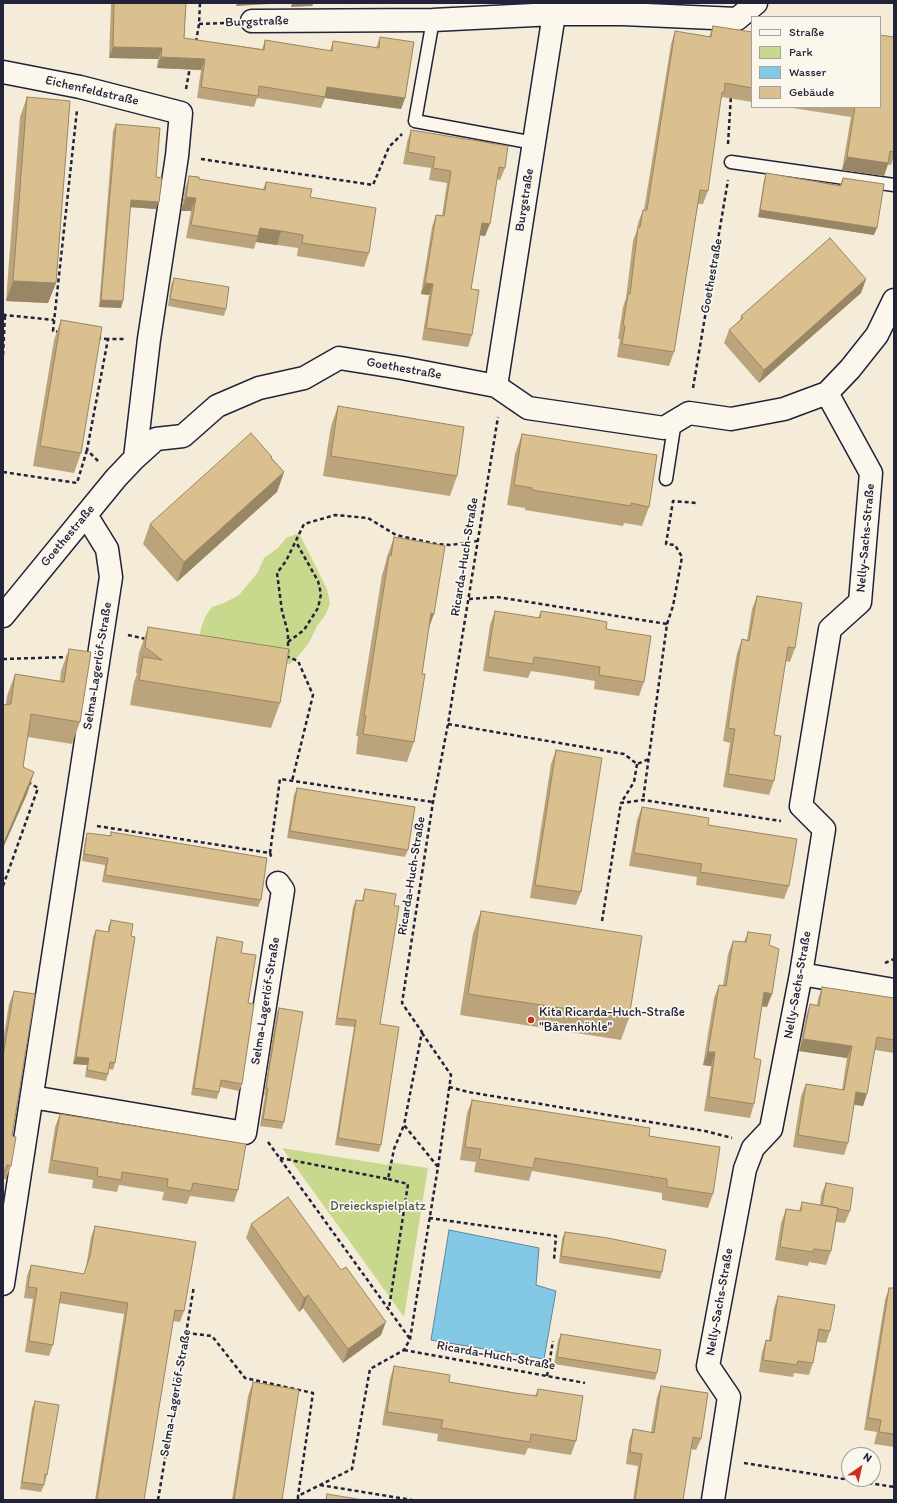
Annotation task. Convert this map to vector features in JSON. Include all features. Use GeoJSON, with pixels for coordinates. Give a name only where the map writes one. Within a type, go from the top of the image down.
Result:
{"type":"FeatureCollection","features":[{"type":"Feature","properties":{"kind":"street","name":"Burgstraße"},"geometry":{"type":"LineString","coordinates":[[252,21],[433,20],[486,10],[554,14],[738,11],[756,3]]}},
{"type":"Feature","properties":{"kind":"street","name":"Burgstraße"},"geometry":{"type":"LineString","coordinates":[[496,386],[554,14]]}},
{"type":"Feature","properties":{"kind":"street","name":"Eichenfeldstraße"},"geometry":{"type":"LineString","coordinates":[[3,72],[80,87],[181,113]]}},
{"type":"Feature","properties":{"kind":"street"},"geometry":{"type":"LineString","coordinates":[[135,458],[149,339],[177,156],[181,113]]}},
{"type":"Feature","properties":{"kind":"street","name":"Goethestraße"},"geometry":{"type":"LineString","coordinates":[[3,616],[116,478],[156,439],[183,436],[217,406],[259,388],[304,378],[340,358],[496,386],[528,408],[664,428],[682,417],[731,419],[784,409],[827,393],[850,369],[878,335],[894,300]]}},
{"type":"Feature","properties":{"kind":"street","name":"Nelly-Sachs-Straße"},"geometry":{"type":"LineString","coordinates":[[713,1500],[729,1397],[708,1366],[745,1170],[753,1148],[771,1130],[801,974],[824,829],[801,806],[830,630],[860,602],[871,473],[827,393]]}},
{"type":"Feature","properties":{"kind":"street","name":"Selma-Lagerlöf-Straße"},"geometry":{"type":"LineString","coordinates":[[3,1284],[111,578],[107,549],[86,515]]}},
{"type":"Feature","properties":{"kind":"street","name":"Selma-Lagerlöf-Straße"},"geometry":{"type":"LineString","coordinates":[[245,1133],[283,890],[278,883]]}},
{"type":"Feature","properties":{"kind":"street"},"geometry":{"type":"LineString","coordinates":[[801,974],[894,990]]}},
{"type":"Feature","properties":{"kind":"street"},"geometry":{"type":"LineString","coordinates":[[32,1097],[245,1133]]}},
{"type":"Feature","properties":{"kind":"lane"},"geometry":{"type":"LineString","coordinates":[[433,20],[415,121],[534,143]]}},
{"type":"Feature","properties":{"kind":"lane"},"geometry":{"type":"LineString","coordinates":[[731,162],[894,185]]}},
{"type":"Feature","properties":{"kind":"lane"},"geometry":{"type":"LineString","coordinates":[[666,479],[682,417]]}},
{"type":"Feature","properties":{"kind":"path"},"geometry":{"type":"LineString","coordinates":[[195,46],[199,24],[200,3]]}},
{"type":"Feature","properties":{"kind":"path","name":"Burgstraße"},"geometry":{"type":"LineString","coordinates":[[199,24],[252,21]]}},
{"type":"Feature","properties":{"kind":"path"},"geometry":{"type":"LineString","coordinates":[[181,113],[192,61]]}},
{"type":"Feature","properties":{"kind":"path"},"geometry":{"type":"LineString","coordinates":[[61,332],[53,331],[80,87]]}},
{"type":"Feature","properties":{"kind":"path","name":"Goethestraße"},"geometry":{"type":"LineString","coordinates":[[682,417],[731,162],[728,146],[732,90]]}},
{"type":"Feature","properties":{"kind":"path"},"geometry":{"type":"LineString","coordinates":[[177,156],[373,185],[389,148],[415,121]]}},
{"type":"Feature","properties":{"kind":"path"},"geometry":{"type":"LineString","coordinates":[[3,355],[4,314],[54,320]]}},
{"type":"Feature","properties":{"kind":"path"},"geometry":{"type":"LineString","coordinates":[[92,337],[108,339],[149,339]]}},
{"type":"Feature","properties":{"kind":"path"},"geometry":{"type":"LineString","coordinates":[[3,472],[77,483],[87,450],[108,339]]}},
{"type":"Feature","properties":{"kind":"path","name":"Ricarda-Huch-Straße"},"geometry":{"type":"LineString","coordinates":[[438,1167],[451,1075],[402,1003],[433,802],[448,724],[498,418],[496,386]]}},
{"type":"Feature","properties":{"kind":"path"},"geometry":{"type":"LineString","coordinates":[[87,450],[116,478]]}},
{"type":"Feature","properties":{"kind":"path"},"geometry":{"type":"LineString","coordinates":[[643,800],[668,624],[673,606],[682,557],[675,545],[666,544],[673,501],[697,503]]}},
{"type":"Feature","properties":{"kind":"path"},"geometry":{"type":"LineString","coordinates":[[288,657],[288,633],[282,611],[277,573],[286,561],[304,524],[335,515],[368,518],[396,535],[436,544],[451,545],[477,541]]}},
{"type":"Feature","properties":{"kind":"path"},"geometry":{"type":"LineString","coordinates":[[288,642],[304,630],[318,608],[321,594],[318,581],[296,542]]}},
{"type":"Feature","properties":{"kind":"path"},"geometry":{"type":"LineString","coordinates":[[469,599],[498,597],[668,624]]}},
{"type":"Feature","properties":{"kind":"path"},"geometry":{"type":"LineString","coordinates":[[104,629],[144,639],[151,639]]}},
{"type":"Feature","properties":{"kind":"path"},"geometry":{"type":"LineString","coordinates":[[281,655],[298,661],[313,695],[292,781]]}},
{"type":"Feature","properties":{"kind":"path"},"geometry":{"type":"LineString","coordinates":[[3,659],[100,656]]}},
{"type":"Feature","properties":{"kind":"path"},"geometry":{"type":"LineString","coordinates":[[448,724],[624,754],[637,764]]}},
{"type":"Feature","properties":{"kind":"path"},"geometry":{"type":"LineString","coordinates":[[637,764],[649,759]]}},
{"type":"Feature","properties":{"kind":"path"},"geometry":{"type":"LineString","coordinates":[[602,921],[621,804],[634,782],[637,764]]}},
{"type":"Feature","properties":{"kind":"path"},"geometry":{"type":"LineString","coordinates":[[278,883],[270,853],[280,779],[433,802]]}},
{"type":"Feature","properties":{"kind":"path"},"geometry":{"type":"LineString","coordinates":[[3,886],[38,788],[24,780]]}},
{"type":"Feature","properties":{"kind":"path"},"geometry":{"type":"LineString","coordinates":[[621,804],[643,800],[796,823],[813,819]]}},
{"type":"Feature","properties":{"kind":"path"},"geometry":{"type":"LineString","coordinates":[[74,822],[270,853]]}},
{"type":"Feature","properties":{"kind":"path"},"geometry":{"type":"LineString","coordinates":[[879,962],[886,963],[894,959]]}},
{"type":"Feature","properties":{"kind":"path"},"geometry":{"type":"LineString","coordinates":[[388,1179],[394,1149],[404,1125],[422,1032]]}},
{"type":"Feature","properties":{"kind":"path"},"geometry":{"type":"LineString","coordinates":[[449,1087],[468,1092],[705,1130],[735,1138],[753,1148]]}},
{"type":"Feature","properties":{"kind":"path"},"geometry":{"type":"LineString","coordinates":[[298,1498],[320,1484],[352,1469],[370,1370],[404,1350],[410,1339],[438,1167],[404,1125]]}},
{"type":"Feature","properties":{"kind":"path"},"geometry":{"type":"LineString","coordinates":[[245,1133],[264,1136],[410,1339]]}},
{"type":"Feature","properties":{"kind":"path"},"geometry":{"type":"LineString","coordinates":[[280,1158],[408,1184],[389,1309]]}},
{"type":"Feature","properties":{"kind":"path"},"geometry":{"type":"LineString","coordinates":[[429,1218],[556,1236],[554,1260]]}},
{"type":"Feature","properties":{"kind":"path","name":"Selma-Lagerlöf-Straße"},"geometry":{"type":"LineString","coordinates":[[158,1500],[194,1286]]}},
{"type":"Feature","properties":{"kind":"path"},"geometry":{"type":"LineString","coordinates":[[186,1333],[212,1336],[245,1378],[313,1393],[298,1498]]}},
{"type":"Feature","properties":{"kind":"path"},"geometry":{"type":"LineString","coordinates":[[547,1376],[553,1341]]}},
{"type":"Feature","properties":{"kind":"path","name":"Ricarda-Huch-Straße"},"geometry":{"type":"LineString","coordinates":[[404,1350],[584,1383]]}},
{"type":"Feature","properties":{"kind":"path"},"geometry":{"type":"LineString","coordinates":[[720,1459],[894,1487]]}},
{"type":"Feature","properties":{"kind":"path"},"geometry":{"type":"LineString","coordinates":[[320,1484],[412,1500]]}},
{"type":"Feature","properties":{"kind":"green space"},"geometry":{"type":"Polygon","coordinates":[[[299,533],[327,589],[330,603],[326,614],[301,653],[290,664],[277,663],[199,640],[205,617],[212,607],[224,603],[239,595],[258,572],[264,558],[278,548],[286,538],[299,533]]]}},
{"type":"Feature","properties":{"kind":"green space","name":"Dreieckspielplatz"},"geometry":{"type":"Polygon","coordinates":[[[282,1148],[388,1165],[389,1162],[428,1168],[404,1317],[282,1148]]]}},
{"type":"Feature","properties":{"kind":"water"},"geometry":{"type":"Polygon","coordinates":[[[449,1230],[539,1248],[536,1285],[556,1291],[544,1359],[431,1340],[449,1230]]]}},
{"type":"Feature","properties":{"kind":"building"},"geometry":{"type":"Polygon","coordinates":[[[114,3],[186,3],[184,38],[264,50],[265,40],[332,51],[333,41],[379,48],[380,37],[414,42],[405,98],[327,87],[325,97],[259,86],[258,96],[201,87],[205,59],[161,57],[162,48],[113,47],[114,3]]]}},
{"type":"Feature","properties":{"kind":"building"},"geometry":{"type":"Polygon","coordinates":[[[713,26],[751,32],[751,88],[725,83],[724,93],[722,92],[708,191],[700,190],[674,352],[622,344],[625,326],[623,325],[628,294],[630,294],[638,227],[640,227],[643,210],[647,210],[675,31],[711,37],[713,26]]]}},
{"type":"Feature","properties":{"kind":"building"},"geometry":{"type":"Polygon","coordinates":[[[881,35],[894,37],[894,152],[890,151],[888,163],[847,157],[855,108],[881,108],[881,35]]]}},
{"type":"Feature","properties":{"kind":"building"},"geometry":{"type":"Polygon","coordinates":[[[27,97],[70,101],[56,283],[13,281],[27,97]]]}},
{"type":"Feature","properties":{"kind":"building"},"geometry":{"type":"Polygon","coordinates":[[[116,124],[160,128],[156,177],[162,178],[159,202],[131,200],[123,301],[101,300],[116,124]]]}},
{"type":"Feature","properties":{"kind":"building"},"geometry":{"type":"Polygon","coordinates":[[[411,130],[508,146],[505,168],[499,167],[490,224],[482,223],[471,289],[479,290],[472,335],[426,328],[433,284],[425,283],[436,215],[444,216],[451,171],[433,168],[435,157],[408,152],[411,130]]]}},
{"type":"Feature","properties":{"kind":"building"},"geometry":{"type":"Polygon","coordinates":[[[766,173],[841,186],[843,178],[884,184],[877,228],[760,210],[766,173]]]}},
{"type":"Feature","properties":{"kind":"building"},"geometry":{"type":"Polygon","coordinates":[[[189,176],[265,190],[266,182],[312,189],[310,197],[376,208],[369,253],[302,243],[303,235],[281,231],[260,228],[258,236],[191,225],[196,198],[186,197],[189,176]]]}},
{"type":"Feature","properties":{"kind":"building"},"geometry":{"type":"Polygon","coordinates":[[[830,238],[866,279],[764,370],[729,330],[743,318],[741,316],[830,238]]]}},
{"type":"Feature","properties":{"kind":"building"},"geometry":{"type":"Polygon","coordinates":[[[174,278],[229,287],[226,309],[170,299],[174,278]]]}},
{"type":"Feature","properties":{"kind":"building"},"geometry":{"type":"Polygon","coordinates":[[[61,320],[102,327],[81,453],[40,446],[61,320]]]}},
{"type":"Feature","properties":{"kind":"building"},"geometry":{"type":"Polygon","coordinates":[[[338,406],[464,427],[457,476],[331,456],[338,406]]]}},
{"type":"Feature","properties":{"kind":"building"},"geometry":{"type":"Polygon","coordinates":[[[251,433],[284,472],[184,562],[150,524],[251,433]]]}},
{"type":"Feature","properties":{"kind":"building"},"geometry":{"type":"Polygon","coordinates":[[[522,434],[657,455],[649,507],[631,503],[631,506],[532,490],[532,488],[514,485],[522,434]]]}},
{"type":"Feature","properties":{"kind":"building"},"geometry":{"type":"Polygon","coordinates":[[[394,537],[445,546],[434,614],[431,613],[422,674],[425,674],[414,742],[363,734],[366,716],[364,716],[389,555],[391,556],[394,537]]]}},
{"type":"Feature","properties":{"kind":"building"},"geometry":{"type":"Polygon","coordinates":[[[757,596],[802,603],[795,648],[788,647],[774,735],[781,736],[774,781],[728,774],[735,729],[728,728],[738,662],[742,639],[749,641],[757,596]]]}},
{"type":"Feature","properties":{"kind":"building"},"geometry":{"type":"Polygon","coordinates":[[[495,611],[540,618],[541,611],[586,618],[607,622],[606,629],[651,636],[644,682],[599,675],[600,667],[534,657],[533,664],[488,657],[495,611]]]}},
{"type":"Feature","properties":{"kind":"building"},"geometry":{"type":"Polygon","coordinates":[[[148,627],[289,649],[280,703],[139,680],[143,657],[162,660],[145,647],[148,627]]]}},
{"type":"Feature","properties":{"kind":"building"},"geometry":{"type":"Polygon","coordinates":[[[69,649],[91,652],[80,722],[31,714],[23,767],[34,772],[3,845],[3,705],[11,704],[15,674],[64,682],[69,649]]]}},
{"type":"Feature","properties":{"kind":"building"},"geometry":{"type":"Polygon","coordinates":[[[556,750],[602,758],[581,892],[535,885],[556,750]]]}},
{"type":"Feature","properties":{"kind":"building"},"geometry":{"type":"Polygon","coordinates":[[[297,788],[415,807],[408,850],[290,831],[297,788]]]}},
{"type":"Feature","properties":{"kind":"building"},"geometry":{"type":"Polygon","coordinates":[[[642,807],[709,818],[708,825],[797,839],[789,886],[700,872],[702,864],[634,853],[642,807]]]}},
{"type":"Feature","properties":{"kind":"building"},"geometry":{"type":"Polygon","coordinates":[[[111,832],[267,858],[261,900],[105,875],[108,858],[84,854],[87,833],[111,836],[111,832]]]}},
{"type":"Feature","properties":{"kind":"building"},"geometry":{"type":"Polygon","coordinates":[[[365,889],[396,894],[394,906],[399,906],[380,1024],[399,1027],[381,1145],[338,1138],[356,1020],[337,1018],[356,900],[363,901],[365,889]]]}},
{"type":"Feature","properties":{"kind":"building"},"geometry":{"type":"Polygon","coordinates":[[[481,911],[642,936],[629,1018],[468,994],[481,911]]]}},
{"type":"Feature","properties":{"kind":"building"},"geometry":{"type":"Polygon","coordinates":[[[111,920],[133,924],[131,936],[135,937],[115,1063],[110,1062],[108,1074],[87,1070],[89,1058],[76,1057],[96,930],[109,932],[111,920]]]}},
{"type":"Feature","properties":{"kind":"building"},"geometry":{"type":"Polygon","coordinates":[[[748,932],[771,935],[769,945],[779,949],[772,994],[764,992],[754,1058],[761,1060],[754,1104],[709,1097],[715,1052],[708,1052],[719,985],[726,986],[733,941],[746,942],[748,932]]]}},
{"type":"Feature","properties":{"kind":"building"},"geometry":{"type":"Polygon","coordinates":[[[217,937],[243,942],[241,953],[256,955],[248,1003],[254,1004],[242,1084],[221,1080],[219,1092],[194,1088],[217,937]]]}},
{"type":"Feature","properties":{"kind":"building"},"geometry":{"type":"Polygon","coordinates":[[[822,987],[894,998],[894,1040],[877,1037],[867,1094],[856,1092],[848,1143],[798,1135],[806,1084],[844,1090],[852,1046],[803,1039],[810,1004],[819,1006],[822,987]]]}},
{"type":"Feature","properties":{"kind":"building"},"geometry":{"type":"Polygon","coordinates":[[[14,991],[35,994],[12,1136],[16,1137],[11,1166],[7,1165],[3,1175],[3,1056],[14,991]]]}},
{"type":"Feature","properties":{"kind":"building"},"geometry":{"type":"Polygon","coordinates":[[[279,1008],[303,1012],[284,1122],[263,1119],[268,1088],[266,1088],[279,1008]]]}},
{"type":"Feature","properties":{"kind":"building"},"geometry":{"type":"Polygon","coordinates":[[[472,1100],[650,1128],[649,1136],[720,1147],[713,1194],[667,1187],[667,1179],[535,1158],[533,1168],[479,1159],[481,1149],[465,1147],[472,1100]]]}},
{"type":"Feature","properties":{"kind":"building"},"geometry":{"type":"Polygon","coordinates":[[[60,1114],[246,1144],[238,1190],[193,1183],[191,1191],[167,1187],[168,1179],[122,1172],[121,1180],[97,1176],[98,1168],[52,1160],[60,1114]]]}},
{"type":"Feature","properties":{"kind":"building"},"geometry":{"type":"Polygon","coordinates":[[[826,1183],[853,1188],[850,1211],[822,1205],[826,1183]]]}},
{"type":"Feature","properties":{"kind":"building"},"geometry":{"type":"Polygon","coordinates":[[[288,1197],[341,1270],[346,1267],[386,1322],[348,1349],[308,1295],[304,1298],[251,1224],[288,1197]]]}},
{"type":"Feature","properties":{"kind":"building"},"geometry":{"type":"Polygon","coordinates":[[[802,1202],[838,1208],[831,1251],[814,1249],[813,1252],[780,1247],[786,1209],[801,1211],[802,1202]]]}},
{"type":"Feature","properties":{"kind":"building"},"geometry":{"type":"Polygon","coordinates":[[[95,1226],[196,1242],[184,1311],[175,1310],[144,1500],[97,1500],[128,1303],[61,1292],[53,1345],[29,1341],[37,1288],[28,1287],[31,1265],[84,1274],[90,1256],[95,1226]]]}},
{"type":"Feature","properties":{"kind":"building"},"geometry":{"type":"Polygon","coordinates":[[[565,1232],[608,1238],[666,1250],[662,1272],[561,1256],[565,1232]]]}},
{"type":"Feature","properties":{"kind":"building"},"geometry":{"type":"Polygon","coordinates":[[[889,1288],[894,1288],[894,1434],[879,1432],[881,1420],[868,1418],[889,1288]]]}},
{"type":"Feature","properties":{"kind":"building"},"geometry":{"type":"Polygon","coordinates":[[[778,1296],[835,1305],[830,1331],[819,1329],[813,1363],[798,1361],[797,1365],[763,1360],[766,1340],[771,1341],[778,1296]]]}},
{"type":"Feature","properties":{"kind":"building"},"geometry":{"type":"Polygon","coordinates":[[[561,1334],[661,1350],[657,1373],[557,1357],[561,1334]]]}},
{"type":"Feature","properties":{"kind":"building"},"geometry":{"type":"Polygon","coordinates":[[[394,1366],[450,1375],[449,1382],[515,1393],[537,1396],[538,1389],[583,1396],[576,1441],[531,1434],[530,1442],[441,1428],[443,1420],[387,1412],[394,1366]]]}},
{"type":"Feature","properties":{"kind":"building"},"geometry":{"type":"Polygon","coordinates":[[[253,1382],[299,1390],[282,1500],[234,1500],[253,1382]]]}},
{"type":"Feature","properties":{"kind":"building"},"geometry":{"type":"Polygon","coordinates":[[[661,1386],[708,1393],[701,1439],[693,1437],[683,1500],[635,1500],[642,1454],[630,1452],[633,1429],[654,1433],[661,1386]]]}},
{"type":"Feature","properties":{"kind":"building"},"geometry":{"type":"Polygon","coordinates":[[[35,1401],[59,1405],[44,1485],[22,1482],[35,1401]]]}},
{"type":"Feature","properties":{"kind":"building"},"geometry":{"type":"Polygon","coordinates":[[[327,1494],[363,1500],[326,1500],[327,1494]]]}},
{"type":"Feature","properties":{"kind":"place","name":"Kita Ricarda-Huch-Straße \"Bärenhöhle\""},"geometry":{"type":"Point","coordinates":[531,1020]}}]}
